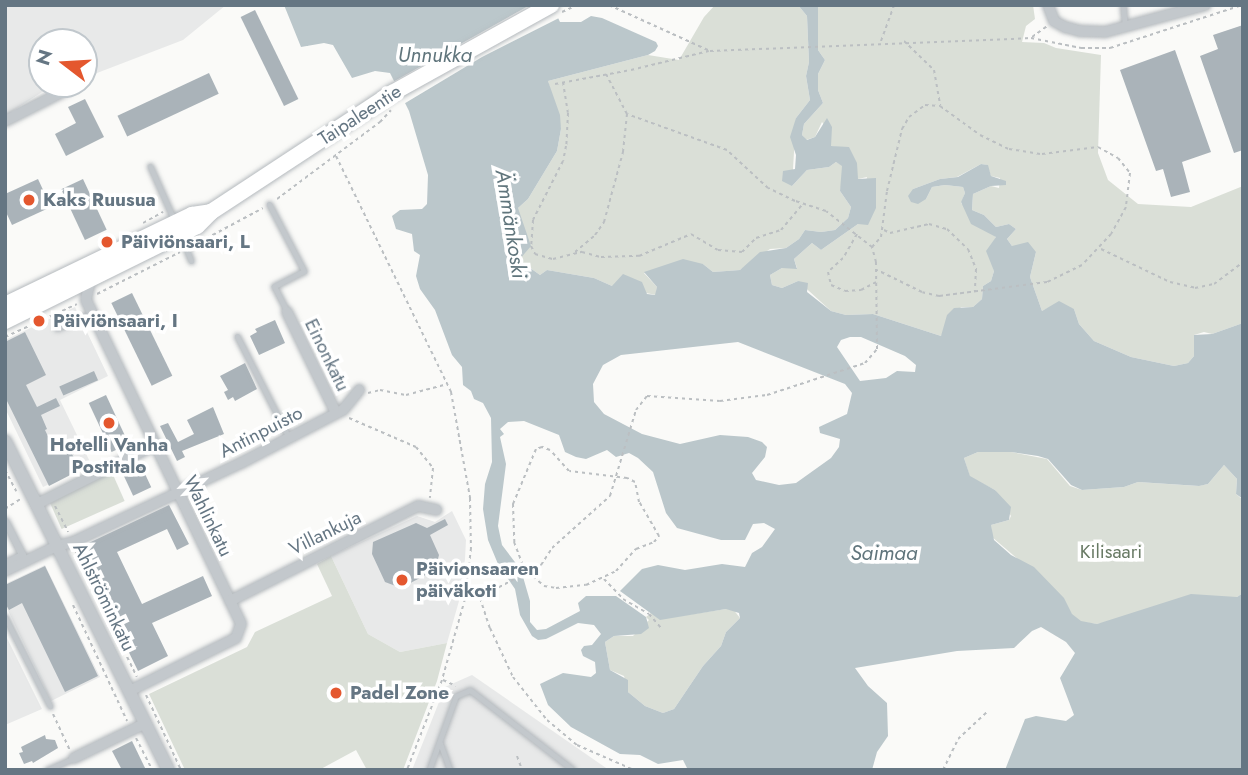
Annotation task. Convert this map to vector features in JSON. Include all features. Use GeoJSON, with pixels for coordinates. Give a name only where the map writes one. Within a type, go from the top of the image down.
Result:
{"type":"FeatureCollection","features":[{"type":"Feature","properties":{"kind":"highway","name":"Taipaleentie"},"geometry":{"type":"LineString","coordinates":[[5,321],[180,235],[211,212],[506,27],[551,5]]}},
{"type":"Feature","properties":{"kind":"highway","name":"Taipaleentie"},"geometry":{"type":"LineString","coordinates":[[5,305],[180,235]]}},
{"type":"Feature","properties":{"kind":"street"},"geometry":{"type":"LineString","coordinates":[[1048,5],[1054,21],[1080,31],[1105,32],[1205,5]]}},
{"type":"Feature","properties":{"kind":"street"},"geometry":{"type":"LineString","coordinates":[[5,121],[50,98]]}},
{"type":"Feature","properties":{"kind":"street"},"geometry":{"type":"LineString","coordinates":[[63,294],[86,300],[90,281]]}},
{"type":"Feature","properties":{"kind":"street","name":"Wahlinkatu"},"geometry":{"type":"LineString","coordinates":[[86,300],[241,624],[236,638],[135,688]]}},
{"type":"Feature","properties":{"kind":"street","name":"Einonkatu"},"geometry":{"type":"LineString","coordinates":[[287,312],[336,413]]}},
{"type":"Feature","properties":{"kind":"street","name":"Antinpuisto"},"geometry":{"type":"LineString","coordinates":[[5,570],[57,546],[73,542],[289,438],[336,413],[357,394]]}},
{"type":"Feature","properties":{"kind":"street","name":"Ahlströminkatu"},"geometry":{"type":"LineString","coordinates":[[5,441],[57,546],[135,688],[146,723],[167,770]]}},
{"type":"Feature","properties":{"kind":"street"},"geometry":{"type":"LineString","coordinates":[[37,504],[155,445]]}},
{"type":"Feature","properties":{"kind":"street","name":"Villankuja"},"geometry":{"type":"LineString","coordinates":[[230,601],[418,506],[433,508]]}},
{"type":"Feature","properties":{"kind":"street"},"geometry":{"type":"LineString","coordinates":[[5,521],[22,555],[5,563]]}},
{"type":"Feature","properties":{"kind":"street"},"geometry":{"type":"LineString","coordinates":[[74,758],[146,723]]}},
{"type":"Feature","properties":{"kind":"lane"},"geometry":{"type":"LineString","coordinates":[[1123,5],[1125,28]]}},
{"type":"Feature","properties":{"kind":"lane"},"geometry":{"type":"LineString","coordinates":[[150,166],[191,261]]}},
{"type":"Feature","properties":{"kind":"lane"},"geometry":{"type":"LineString","coordinates":[[269,204],[304,271],[274,286],[287,312]]}},
{"type":"Feature","properties":{"kind":"lane"},"geometry":{"type":"LineString","coordinates":[[57,328],[92,313]]}},
{"type":"Feature","properties":{"kind":"lane"},"geometry":{"type":"LineString","coordinates":[[237,336],[289,438]]}},
{"type":"Feature","properties":{"kind":"lane"},"geometry":{"type":"LineString","coordinates":[[5,617],[50,706]]}},
{"type":"Feature","properties":{"kind":"lane"},"geometry":{"type":"LineString","coordinates":[[429,770],[459,693],[470,690],[573,770]]}},
{"type":"Feature","properties":{"kind":"lane"},"geometry":{"type":"LineString","coordinates":[[439,743],[450,770]]}},
{"type":"Feature","properties":{"kind":"lane"},"geometry":{"type":"LineString","coordinates":[[47,770],[74,758]]}},
{"type":"Feature","properties":{"kind":"path"},"geometry":{"type":"LineString","coordinates":[[569,9],[578,5]]}},
{"type":"Feature","properties":{"kind":"path"},"geometry":{"type":"LineString","coordinates":[[609,5],[710,51]]}},
{"type":"Feature","properties":{"kind":"path"},"geometry":{"type":"LineString","coordinates":[[881,43],[894,5]]}},
{"type":"Feature","properties":{"kind":"path"},"geometry":{"type":"LineString","coordinates":[[555,84],[710,51],[904,41],[1031,38],[1054,21]]}},
{"type":"Feature","properties":{"kind":"path"},"geometry":{"type":"LineString","coordinates":[[904,41],[934,70],[940,106]]}},
{"type":"Feature","properties":{"kind":"path"},"geometry":{"type":"LineString","coordinates":[[573,254],[595,235],[605,219],[623,152],[627,114],[606,74]]}},
{"type":"Feature","properties":{"kind":"path"},"geometry":{"type":"LineString","coordinates":[[563,82],[568,113],[565,155],[533,220],[531,246],[535,254],[561,259],[582,252],[601,257],[639,256],[691,234],[718,250],[742,252],[756,238],[781,230],[803,205]]}},
{"type":"Feature","properties":{"kind":"path"},"geometry":{"type":"LineString","coordinates":[[5,337],[86,300],[180,235],[269,204],[380,122],[395,98]]}},
{"type":"Feature","properties":{"kind":"path"},"geometry":{"type":"LineString","coordinates":[[872,247],[880,240],[891,173],[905,124],[923,106],[940,106],[980,135],[1015,151],[1045,154],[1092,146],[1106,150],[1120,159],[1130,173],[1128,199],[1120,222],[1100,249],[1080,267],[1047,282],[930,295],[876,270]]}},
{"type":"Feature","properties":{"kind":"path"},"geometry":{"type":"LineString","coordinates":[[465,599],[480,597],[541,565],[552,548],[603,504],[610,496],[617,477],[636,410],[647,396],[720,401],[767,396],[865,363],[877,349],[877,282],[872,247],[841,220],[824,210],[803,205],[763,184],[729,151],[627,114]]}},
{"type":"Feature","properties":{"kind":"path"},"geometry":{"type":"LineString","coordinates":[[336,155],[448,384],[470,498],[471,548],[465,599],[442,680],[407,770]]}},
{"type":"Feature","properties":{"kind":"path"},"geometry":{"type":"LineString","coordinates":[[882,229],[890,233],[929,224],[947,229],[968,249],[976,269],[975,292]]}},
{"type":"Feature","properties":{"kind":"path"},"geometry":{"type":"LineString","coordinates":[[857,234],[843,258],[828,272],[831,285],[845,291],[861,290],[877,282]]}},
{"type":"Feature","properties":{"kind":"path"},"geometry":{"type":"LineString","coordinates":[[1100,249],[1162,278],[1195,288],[1214,284],[1243,262]]}},
{"type":"Feature","properties":{"kind":"path"},"geometry":{"type":"LineString","coordinates":[[357,394],[380,390],[406,396],[448,384]]}},
{"type":"Feature","properties":{"kind":"path"},"geometry":{"type":"LineString","coordinates":[[336,413],[416,447],[433,468],[433,508]]}},
{"type":"Feature","properties":{"kind":"path"},"geometry":{"type":"LineString","coordinates":[[541,447],[550,450],[569,471],[617,477],[635,482],[639,502],[659,536],[654,542],[639,547],[621,567],[603,578],[582,586],[550,588],[526,573],[515,545],[513,504],[536,449],[541,447]]}},
{"type":"Feature","properties":{"kind":"path"},"geometry":{"type":"LineString","coordinates":[[5,470],[22,498],[5,509]]}},
{"type":"Feature","properties":{"kind":"path"},"geometry":{"type":"LineString","coordinates":[[53,501],[135,688],[181,770]]}},
{"type":"Feature","properties":{"kind":"path"},"geometry":{"type":"LineString","coordinates":[[603,578],[623,599],[649,614],[662,629]]}},
{"type":"Feature","properties":{"kind":"path"},"geometry":{"type":"LineString","coordinates":[[480,597],[489,628],[513,677],[547,720],[577,745],[634,770]]}},
{"type":"Feature","properties":{"kind":"path"},"geometry":{"type":"LineString","coordinates":[[71,602],[130,727]]}},
{"type":"Feature","properties":{"kind":"path"},"geometry":{"type":"LineString","coordinates":[[442,680],[455,684],[459,693]]}},
{"type":"Feature","properties":{"kind":"path"},"geometry":{"type":"LineString","coordinates":[[50,706],[74,758]]}},
{"type":"Feature","properties":{"kind":"path"},"geometry":{"type":"LineString","coordinates":[[943,770],[958,739],[988,711]]}},
{"type":"Feature","properties":{"kind":"path"},"geometry":{"type":"LineString","coordinates":[[134,735],[152,770]]}},
{"type":"Feature","properties":{"kind":"path"},"geometry":{"type":"LineString","coordinates":[[517,756],[522,770]]}},
{"type":"Feature","properties":{"kind":"shaded area"},"geometry":{"type":"Polygon","coordinates":[[[5,5],[226,5],[183,40],[98,73],[98,28],[28,28],[28,98],[33,98],[5,116],[5,5]]]}},
{"type":"Feature","properties":{"kind":"shaded area"},"geometry":{"type":"Polygon","coordinates":[[[75,307],[108,376],[60,400],[91,464],[43,487],[5,408],[5,340],[75,307]]]}},
{"type":"Feature","properties":{"kind":"shaded area","name":"Päivionsaaren päiväkoti"},"geometry":{"type":"Polygon","coordinates":[[[452,511],[466,540],[459,601],[447,643],[400,652],[368,634],[331,556],[417,516],[435,522],[452,511]]]}},
{"type":"Feature","properties":{"kind":"shaded area"},"geometry":{"type":"Polygon","coordinates":[[[45,565],[100,677],[51,701],[5,604],[5,584],[45,565]]]}},
{"type":"Feature","properties":{"kind":"shaded area"},"geometry":{"type":"Polygon","coordinates":[[[5,634],[42,709],[5,725],[5,634]]]}},
{"type":"Feature","properties":{"kind":"shaded area"},"geometry":{"type":"Polygon","coordinates":[[[472,675],[609,770],[412,770],[445,687],[472,675]]]}},
{"type":"Feature","properties":{"kind":"green space"},"geometry":{"type":"Polygon","coordinates":[[[715,5],[798,5],[807,16],[809,62],[806,76],[810,100],[796,118],[792,186],[807,170],[829,167],[836,162],[842,165],[844,174],[840,191],[851,207],[848,218],[835,230],[805,230],[799,239],[786,248],[770,249],[740,270],[713,272],[703,264],[644,273],[657,287],[656,295],[612,286],[594,278],[547,270],[540,275],[519,260],[518,208],[528,199],[557,151],[561,129],[548,81],[648,55],[679,60],[704,17],[715,5]]]}},
{"type":"Feature","properties":{"kind":"green space"},"geometry":{"type":"Polygon","coordinates":[[[818,5],[1033,5],[1035,19],[1026,26],[1022,42],[1044,43],[1056,48],[1101,55],[1098,153],[1108,180],[1138,204],[1191,207],[1243,186],[1243,323],[1212,334],[1204,332],[1194,335],[1194,356],[1188,363],[1174,366],[1131,357],[1094,341],[1079,324],[1074,309],[1052,306],[1042,311],[1030,277],[1036,252],[1012,246],[1007,239],[1016,229],[1009,224],[996,227],[984,215],[972,210],[973,194],[991,186],[999,188],[1000,178],[991,176],[987,165],[981,164],[957,177],[940,179],[913,189],[926,199],[932,187],[963,187],[965,193],[961,203],[996,237],[992,246],[994,271],[991,281],[983,286],[982,299],[973,307],[961,307],[941,336],[873,314],[846,315],[831,311],[798,281],[782,288],[772,285],[770,275],[782,268],[797,268],[794,259],[812,243],[821,250],[858,224],[867,177],[858,179],[841,148],[831,146],[830,133],[822,122],[815,137],[806,140],[802,135],[804,124],[823,103],[818,90],[818,74],[825,60],[818,50],[818,5]]]}},
{"type":"Feature","properties":{"kind":"green space","name":"Kilisaari"},"geometry":{"type":"Polygon","coordinates":[[[978,452],[1011,452],[1047,459],[1070,486],[1082,490],[1124,487],[1138,482],[1198,486],[1208,484],[1224,465],[1237,479],[1236,494],[1243,500],[1243,593],[1237,597],[1097,624],[1081,622],[1072,615],[1060,595],[992,537],[991,525],[1009,520],[1011,516],[995,490],[970,477],[964,458],[978,452]]]}},
{"type":"Feature","properties":{"kind":"green space"},"geometry":{"type":"Polygon","coordinates":[[[110,468],[125,501],[62,529],[47,496],[110,468]]]}},
{"type":"Feature","properties":{"kind":"green space"},"geometry":{"type":"Polygon","coordinates":[[[331,556],[368,634],[400,652],[447,643],[437,681],[403,770],[367,770],[356,750],[319,770],[185,770],[149,694],[247,647],[255,632],[332,596],[317,564],[331,556]]]}},
{"type":"Feature","properties":{"kind":"green space"},"geometry":{"type":"Polygon","coordinates":[[[733,609],[740,618],[726,632],[721,646],[703,666],[674,709],[663,713],[645,706],[628,692],[624,676],[610,670],[605,642],[614,636],[633,636],[649,620],[646,617],[651,613],[660,619],[733,609]]]}},
{"type":"Feature","properties":{"kind":"water","name":"Saimaa"},"geometry":{"type":"Polygon","coordinates":[[[284,5],[552,5],[560,22],[581,22],[591,16],[602,18],[656,42],[658,46],[655,51],[648,55],[548,81],[560,115],[561,129],[557,151],[528,199],[518,208],[531,246],[519,260],[540,275],[547,270],[594,278],[612,286],[623,274],[642,282],[647,294],[655,295],[657,287],[644,272],[683,259],[703,264],[713,272],[740,270],[760,252],[786,248],[799,239],[805,230],[835,230],[848,218],[851,207],[840,191],[842,166],[836,162],[829,167],[807,170],[792,186],[782,181],[783,171],[795,169],[796,155],[790,137],[796,118],[810,100],[806,76],[809,62],[807,16],[798,5],[818,5],[818,50],[825,60],[818,74],[818,90],[823,103],[804,124],[802,135],[807,140],[815,137],[827,118],[832,127],[831,146],[849,147],[857,163],[858,179],[876,178],[876,208],[868,225],[858,224],[821,250],[812,243],[794,259],[797,269],[782,268],[770,275],[772,285],[782,288],[798,281],[808,283],[807,292],[831,311],[846,315],[873,314],[941,336],[947,315],[954,308],[973,307],[982,299],[983,286],[991,281],[994,271],[986,251],[996,237],[971,224],[961,202],[965,193],[963,187],[932,187],[926,199],[918,204],[911,202],[908,196],[913,189],[940,179],[958,177],[981,164],[988,165],[991,176],[1006,181],[1006,185],[991,186],[973,194],[972,210],[984,215],[996,227],[1009,224],[1016,229],[1007,239],[1012,246],[1028,242],[1036,252],[1030,277],[1042,311],[1059,301],[1074,309],[1079,324],[1094,341],[1131,357],[1174,366],[1188,363],[1194,356],[1194,335],[1212,334],[1243,323],[1243,499],[1236,494],[1237,479],[1224,465],[1208,484],[1199,486],[1138,482],[1124,487],[1082,490],[1071,485],[1048,459],[1038,456],[1011,452],[978,452],[964,458],[970,476],[995,490],[1011,507],[1009,520],[991,525],[994,540],[1011,555],[1034,567],[1064,598],[1072,614],[1081,621],[1097,624],[1191,594],[1237,597],[1243,593],[1243,770],[1005,770],[1025,719],[1036,716],[1066,721],[1074,715],[1060,678],[1075,653],[1066,642],[1041,627],[1032,631],[1014,648],[957,651],[855,668],[868,686],[887,703],[888,736],[877,752],[872,770],[688,770],[683,760],[658,764],[640,755],[620,754],[571,727],[548,705],[540,684],[563,673],[591,677],[596,673],[595,662],[583,656],[581,650],[584,646],[592,645],[601,634],[594,625],[578,623],[546,639],[538,640],[532,636],[520,615],[515,589],[498,564],[488,540],[483,509],[485,484],[492,462],[491,418],[483,403],[474,399],[471,391],[463,385],[462,367],[452,355],[435,310],[420,289],[416,276],[420,255],[414,251],[412,234],[396,229],[392,216],[400,210],[422,209],[427,204],[428,175],[409,111],[390,73],[375,71],[352,78],[333,45],[324,43],[301,47],[284,5]],[[861,337],[841,340],[837,347],[860,381],[886,378],[897,371],[915,372],[916,365],[905,356],[861,337]],[[738,342],[621,355],[603,365],[593,384],[594,402],[604,414],[642,434],[680,444],[720,435],[748,437],[762,442],[767,447],[765,457],[752,473],[756,480],[779,485],[796,483],[831,458],[839,447],[840,439],[820,433],[819,427],[847,414],[852,393],[845,384],[738,342]],[[524,421],[508,422],[500,429],[504,434],[500,437],[506,464],[498,526],[502,545],[521,570],[530,601],[530,622],[537,630],[546,629],[580,611],[578,603],[586,596],[616,596],[646,617],[649,628],[641,634],[614,636],[605,642],[610,670],[628,680],[628,692],[645,706],[663,713],[674,709],[703,666],[721,646],[726,632],[740,618],[739,613],[726,609],[660,620],[620,591],[642,569],[658,565],[685,570],[722,564],[745,567],[752,553],[762,547],[775,529],[764,523],[753,524],[745,540],[721,540],[677,528],[666,513],[653,472],[638,458],[629,453],[616,457],[607,450],[586,459],[576,457],[565,452],[559,435],[524,421]]]}},
{"type":"Feature","properties":{"kind":"pier"},"geometry":{"type":"Polygon","coordinates":[[[530,5],[556,5],[561,17],[482,57],[402,105],[391,83],[530,5]]]}},
{"type":"Feature","properties":{"kind":"building"},"geometry":{"type":"Polygon","coordinates":[[[255,10],[298,99],[284,106],[241,17],[255,10]]]}},
{"type":"Feature","properties":{"kind":"building"},"geometry":{"type":"Polygon","coordinates":[[[1243,25],[1243,150],[1234,153],[1200,56],[1218,49],[1213,35],[1243,25]]]}},
{"type":"Feature","properties":{"kind":"building"},"geometry":{"type":"Polygon","coordinates":[[[1175,50],[1211,152],[1182,162],[1190,192],[1171,197],[1163,169],[1156,171],[1120,70],[1175,50]]]}},
{"type":"Feature","properties":{"kind":"building"},"geometry":{"type":"Polygon","coordinates":[[[209,73],[219,94],[127,137],[117,116],[209,73]]]}},
{"type":"Feature","properties":{"kind":"building"},"geometry":{"type":"Polygon","coordinates":[[[85,99],[104,137],[66,156],[55,134],[76,123],[68,107],[85,99]]]}},
{"type":"Feature","properties":{"kind":"building","name":"Kaks Ruusua"},"geometry":{"type":"Polygon","coordinates":[[[38,179],[51,207],[12,225],[5,210],[5,194],[38,179]]]}},
{"type":"Feature","properties":{"kind":"building"},"geometry":{"type":"Polygon","coordinates":[[[83,179],[107,230],[85,240],[61,189],[83,179]]]}},
{"type":"Feature","properties":{"kind":"building"},"geometry":{"type":"Polygon","coordinates":[[[132,293],[172,376],[152,386],[111,303],[132,293]]]}},
{"type":"Feature","properties":{"kind":"building"},"geometry":{"type":"Polygon","coordinates":[[[275,320],[285,343],[259,355],[250,336],[257,332],[255,329],[275,320]]]}},
{"type":"Feature","properties":{"kind":"building"},"geometry":{"type":"Polygon","coordinates":[[[25,332],[46,375],[26,385],[37,407],[56,398],[60,406],[41,415],[47,429],[45,430],[54,449],[67,444],[80,470],[49,486],[5,397],[5,342],[25,332]]]}},
{"type":"Feature","properties":{"kind":"building"},"geometry":{"type":"Polygon","coordinates":[[[245,363],[257,389],[235,401],[233,397],[228,400],[224,392],[228,390],[220,376],[245,363]]]}},
{"type":"Feature","properties":{"kind":"building"},"geometry":{"type":"Polygon","coordinates":[[[94,371],[98,380],[63,396],[59,386],[94,371]]]}},
{"type":"Feature","properties":{"kind":"building","name":"Hotelli Vanha Postitalo"},"geometry":{"type":"Polygon","coordinates":[[[106,395],[129,444],[112,452],[89,403],[106,395]]]}},
{"type":"Feature","properties":{"kind":"building"},"geometry":{"type":"Polygon","coordinates":[[[213,407],[224,434],[182,451],[185,457],[177,461],[160,426],[168,423],[178,442],[194,434],[187,420],[213,407]]]}},
{"type":"Feature","properties":{"kind":"building"},"geometry":{"type":"Polygon","coordinates":[[[139,461],[151,487],[133,496],[121,469],[139,461]]]}},
{"type":"Feature","properties":{"kind":"building"},"geometry":{"type":"Polygon","coordinates":[[[169,505],[189,544],[177,550],[167,529],[117,552],[142,604],[203,576],[212,596],[152,623],[168,656],[138,671],[78,548],[169,505]]]}},
{"type":"Feature","properties":{"kind":"building"},"geometry":{"type":"Polygon","coordinates":[[[445,519],[448,525],[430,535],[439,555],[435,570],[401,588],[385,582],[372,554],[373,542],[416,523],[427,528],[445,519]]]}},
{"type":"Feature","properties":{"kind":"building"},"geometry":{"type":"Polygon","coordinates":[[[45,566],[98,676],[65,692],[22,603],[9,610],[5,603],[5,585],[45,566]]]}},
{"type":"Feature","properties":{"kind":"building"},"geometry":{"type":"Polygon","coordinates":[[[45,735],[46,739],[55,740],[58,748],[33,763],[24,764],[19,753],[23,752],[21,747],[45,735]]]}},
{"type":"Feature","properties":{"kind":"building"},"geometry":{"type":"Polygon","coordinates":[[[132,741],[146,770],[122,770],[112,751],[132,741]]]}},
{"type":"Feature","properties":{"kind":"place","name":"Kaks Ruusua"},"geometry":{"type":"Point","coordinates":[29,200]}},
{"type":"Feature","properties":{"kind":"place","name":"Päiviönsaari, L"},"geometry":{"type":"Point","coordinates":[107,242]}},
{"type":"Feature","properties":{"kind":"place","name":"Päiviönsaari, I"},"geometry":{"type":"Point","coordinates":[39,321]}},
{"type":"Feature","properties":{"kind":"place","name":"Hotelli Vanha Postitalo"},"geometry":{"type":"Point","coordinates":[109,423]}},
{"type":"Feature","properties":{"kind":"place","name":"Päivionsaaren päiväkoti"},"geometry":{"type":"Point","coordinates":[402,580]}},
{"type":"Feature","properties":{"kind":"place","name":"Padel Zone"},"geometry":{"type":"Point","coordinates":[336,693]}},
{"type":"Feature","properties":{"kind":"water label","name":"Unnukka"},"geometry":{"type":"Point","coordinates":[435,55]}},
{"type":"Feature","properties":{"kind":"water label","name":"Ämmänkoski"},"geometry":{"type":"Point","coordinates":[511,224]}}]}
